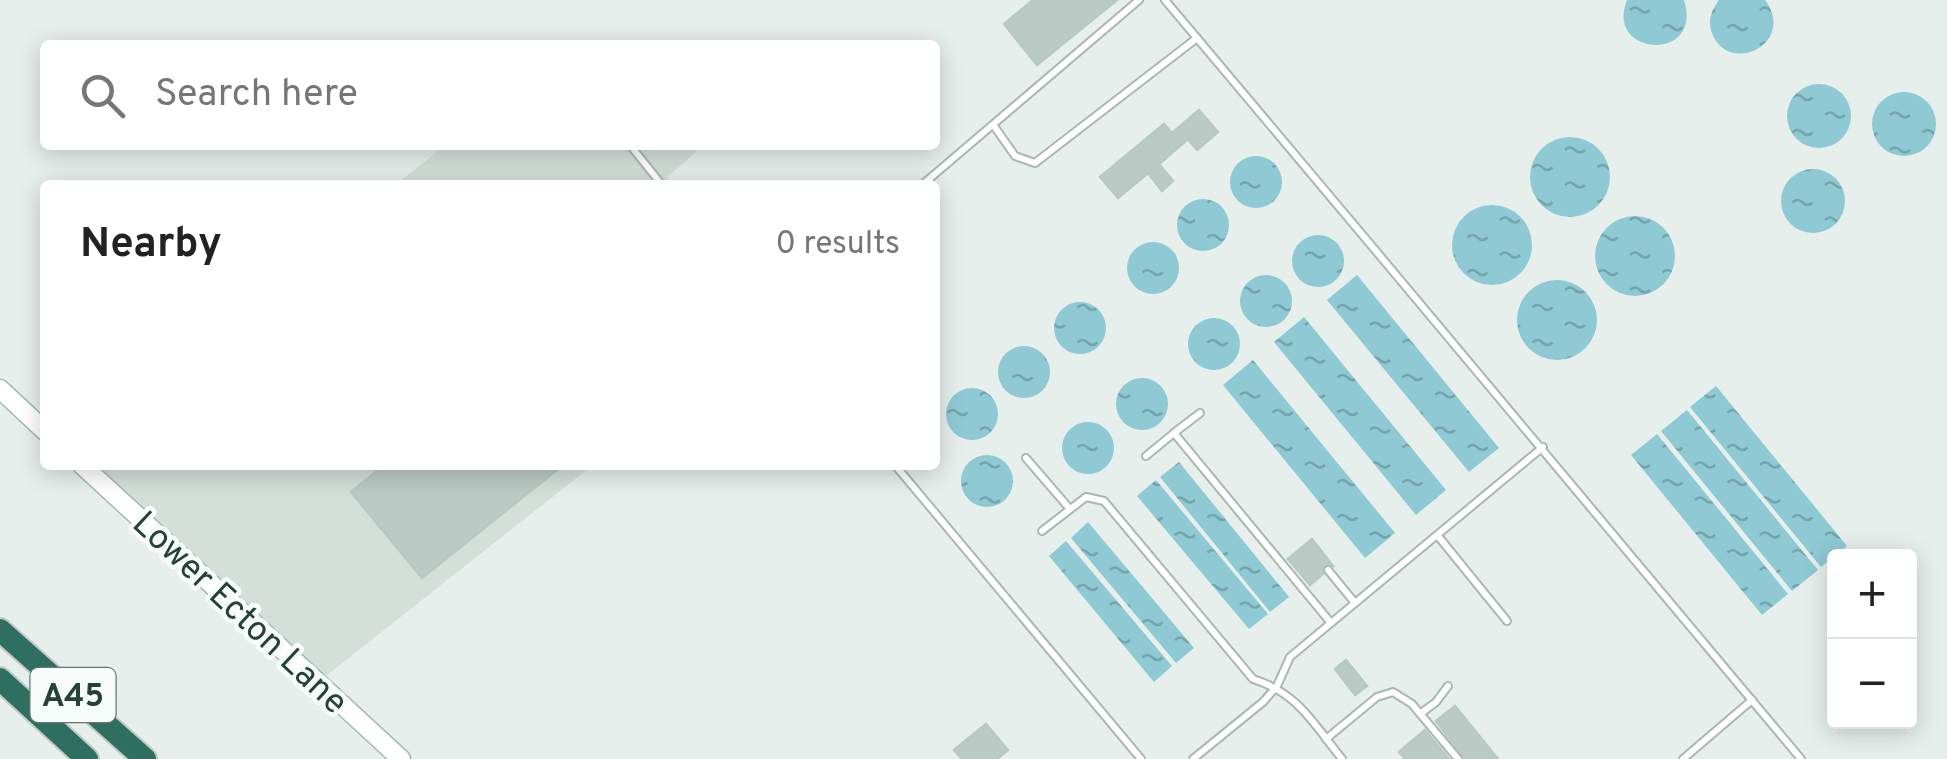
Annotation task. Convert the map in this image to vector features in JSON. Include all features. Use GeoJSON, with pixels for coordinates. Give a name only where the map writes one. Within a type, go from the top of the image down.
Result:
{"type":"FeatureCollection","features":[{"type":"Feature","properties":{"kind":"highway","name":"A45"},"geometry":{"type":"LineString","coordinates":[[0,630],[146,759]]}},
{"type":"Feature","properties":{"kind":"highway","name":"A45"},"geometry":{"type":"LineString","coordinates":[[0,679],[87,759]]}},
{"type":"Feature","properties":{"kind":"street"},"geometry":{"type":"LineString","coordinates":[[0,390],[40,426]]}},
{"type":"Feature","properties":{"kind":"street","name":"Lower Ecton Lane"},"geometry":{"type":"LineString","coordinates":[[87,470],[401,759]]}},
{"type":"Feature","properties":{"kind":"lane"},"geometry":{"type":"LineString","coordinates":[[928,180],[1139,0]]}},
{"type":"Feature","properties":{"kind":"lane"},"geometry":{"type":"LineString","coordinates":[[1165,0],[1801,759]]}},
{"type":"Feature","properties":{"kind":"lane"},"geometry":{"type":"LineString","coordinates":[[994,126],[1015,156],[1035,163],[1197,38]]}},
{"type":"Feature","properties":{"kind":"lane"},"geometry":{"type":"LineString","coordinates":[[634,150],[658,180]]}},
{"type":"Feature","properties":{"kind":"lane"},"geometry":{"type":"LineString","coordinates":[[1146,456],[1200,413]]}},
{"type":"Feature","properties":{"kind":"lane"},"geometry":{"type":"LineString","coordinates":[[1174,433],[1331,623]]}},
{"type":"Feature","properties":{"kind":"lane"},"geometry":{"type":"LineString","coordinates":[[1193,759],[1263,702],[1277,686],[1290,657],[1543,447]]}},
{"type":"Feature","properties":{"kind":"lane"},"geometry":{"type":"LineString","coordinates":[[1026,458],[1069,508]]}},
{"type":"Feature","properties":{"kind":"lane"},"geometry":{"type":"LineString","coordinates":[[899,470],[1141,759]]}},
{"type":"Feature","properties":{"kind":"lane"},"geometry":{"type":"LineString","coordinates":[[1042,531],[1086,498],[1104,501],[1253,679],[1277,686],[1294,698],[1342,759]]}},
{"type":"Feature","properties":{"kind":"lane"},"geometry":{"type":"LineString","coordinates":[[1438,536],[1508,621]]}},
{"type":"Feature","properties":{"kind":"lane"},"geometry":{"type":"LineString","coordinates":[[1328,570],[1355,604]]}},
{"type":"Feature","properties":{"kind":"lane"},"geometry":{"type":"LineString","coordinates":[[1420,714],[1448,686]]}},
{"type":"Feature","properties":{"kind":"lane"},"geometry":{"type":"LineString","coordinates":[[1326,740],[1377,697],[1399,693],[1458,759]]}},
{"type":"Feature","properties":{"kind":"lane"},"geometry":{"type":"LineString","coordinates":[[1683,759],[1752,700]]}},
{"type":"Feature","properties":{"kind":"shaded area"},"geometry":{"type":"Polygon","coordinates":[[[440,150],[698,150],[667,177],[669,180],[401,180],[440,150]]]}},
{"type":"Feature","properties":{"kind":"shaded area"},"geometry":{"type":"Polygon","coordinates":[[[81,470],[587,470],[312,687],[81,470]]]}},
{"type":"Feature","properties":{"kind":"water"},"geometry":{"type":"Polygon","coordinates":[[[1627,0],[1684,0],[1686,20],[1680,35],[1669,43],[1640,42],[1629,33],[1624,19],[1627,0]]]}},
{"type":"Feature","properties":{"kind":"water"},"geometry":{"type":"Polygon","coordinates":[[[1719,0],[1765,0],[1773,16],[1766,42],[1743,53],[1730,52],[1719,44],[1710,22],[1719,0]]]}},
{"type":"Feature","properties":{"kind":"water"},"geometry":{"type":"Polygon","coordinates":[[[1819,84],[1841,94],[1851,116],[1841,138],[1819,148],[1797,138],[1787,116],[1797,94],[1819,84]]]}},
{"type":"Feature","properties":{"kind":"water"},"geometry":{"type":"Polygon","coordinates":[[[1904,92],[1926,102],[1936,124],[1926,146],[1904,156],[1882,146],[1872,124],[1882,102],[1904,92]]]}},
{"type":"Feature","properties":{"kind":"water"},"geometry":{"type":"Polygon","coordinates":[[[1570,137],[1585,140],[1598,149],[1607,162],[1607,192],[1598,205],[1585,214],[1570,217],[1555,214],[1542,205],[1533,192],[1530,177],[1533,162],[1542,149],[1555,140],[1570,137]]]}},
{"type":"Feature","properties":{"kind":"water"},"geometry":{"type":"Polygon","coordinates":[[[1256,156],[1274,164],[1282,182],[1274,200],[1256,208],[1238,200],[1230,182],[1238,164],[1256,156]]]}},
{"type":"Feature","properties":{"kind":"water"},"geometry":{"type":"Polygon","coordinates":[[[1813,169],[1835,179],[1845,201],[1835,223],[1813,233],[1791,223],[1781,201],[1791,179],[1813,169]]]}},
{"type":"Feature","properties":{"kind":"water"},"geometry":{"type":"Polygon","coordinates":[[[1203,199],[1221,207],[1229,225],[1221,243],[1203,251],[1185,243],[1177,225],[1185,207],[1203,199]]]}},
{"type":"Feature","properties":{"kind":"water"},"geometry":{"type":"Polygon","coordinates":[[[1492,205],[1507,208],[1520,217],[1529,230],[1529,260],[1520,273],[1507,282],[1492,285],[1477,282],[1464,273],[1455,260],[1452,245],[1455,230],[1464,217],[1477,208],[1492,205]]]}},
{"type":"Feature","properties":{"kind":"water"},"geometry":{"type":"Polygon","coordinates":[[[1635,216],[1650,219],[1663,228],[1672,241],[1672,271],[1663,284],[1650,293],[1635,296],[1620,293],[1607,284],[1598,271],[1595,256],[1598,241],[1607,228],[1620,219],[1635,216]]]}},
{"type":"Feature","properties":{"kind":"water"},"geometry":{"type":"Polygon","coordinates":[[[1318,235],[1336,243],[1344,261],[1336,279],[1318,287],[1300,279],[1292,261],[1300,243],[1318,235]]]}},
{"type":"Feature","properties":{"kind":"water"},"geometry":{"type":"Polygon","coordinates":[[[1153,242],[1171,250],[1179,268],[1171,286],[1153,294],[1135,286],[1127,268],[1135,250],[1153,242]]]}},
{"type":"Feature","properties":{"kind":"water"},"geometry":{"type":"Polygon","coordinates":[[[1266,275],[1284,283],[1292,301],[1284,319],[1266,327],[1248,319],[1240,301],[1248,283],[1266,275]]]}},
{"type":"Feature","properties":{"kind":"water"},"geometry":{"type":"Polygon","coordinates":[[[1357,275],[1499,448],[1469,472],[1327,300],[1357,275]]]}},
{"type":"Feature","properties":{"kind":"water"},"geometry":{"type":"Polygon","coordinates":[[[1557,280],[1572,283],[1585,292],[1594,305],[1594,335],[1585,348],[1572,357],[1557,360],[1542,357],[1529,348],[1520,335],[1517,320],[1520,305],[1529,292],[1542,283],[1557,280]]]}},
{"type":"Feature","properties":{"kind":"water"},"geometry":{"type":"Polygon","coordinates":[[[1080,302],[1098,310],[1106,328],[1098,346],[1080,354],[1062,346],[1054,328],[1062,310],[1080,302]]]}},
{"type":"Feature","properties":{"kind":"water"},"geometry":{"type":"Polygon","coordinates":[[[1304,317],[1446,490],[1416,515],[1274,342],[1304,317]]]}},
{"type":"Feature","properties":{"kind":"water"},"geometry":{"type":"Polygon","coordinates":[[[1214,318],[1232,326],[1240,344],[1232,362],[1214,370],[1196,362],[1188,344],[1196,326],[1214,318]]]}},
{"type":"Feature","properties":{"kind":"water"},"geometry":{"type":"Polygon","coordinates":[[[1024,346],[1042,354],[1050,372],[1042,390],[1024,398],[1006,390],[998,372],[1006,354],[1024,346]]]}},
{"type":"Feature","properties":{"kind":"water"},"geometry":{"type":"Polygon","coordinates":[[[1253,360],[1395,533],[1365,558],[1223,385],[1253,360]]]}},
{"type":"Feature","properties":{"kind":"water"},"geometry":{"type":"Polygon","coordinates":[[[1142,378],[1160,386],[1168,404],[1160,422],[1142,430],[1124,422],[1116,404],[1124,386],[1142,378]]]}},
{"type":"Feature","properties":{"kind":"water"},"geometry":{"type":"Polygon","coordinates":[[[1716,386],[1847,546],[1827,549],[1827,562],[1821,567],[1690,407],[1716,386]]]}},
{"type":"Feature","properties":{"kind":"water"},"geometry":{"type":"Polygon","coordinates":[[[972,388],[990,396],[998,414],[990,432],[972,440],[954,432],[946,414],[954,396],[972,388]]]}},
{"type":"Feature","properties":{"kind":"water"},"geometry":{"type":"Polygon","coordinates":[[[1687,410],[1818,570],[1792,591],[1661,431],[1687,410]]]}},
{"type":"Feature","properties":{"kind":"water"},"geometry":{"type":"Polygon","coordinates":[[[1088,422],[1106,430],[1114,448],[1106,466],[1088,474],[1070,466],[1062,448],[1070,430],[1088,422]]]}},
{"type":"Feature","properties":{"kind":"water"},"geometry":{"type":"Polygon","coordinates":[[[1657,434],[1788,594],[1762,615],[1631,455],[1657,434]]]}},
{"type":"Feature","properties":{"kind":"water"},"geometry":{"type":"Polygon","coordinates":[[[987,455],[1005,463],[1013,481],[1005,499],[987,507],[969,499],[961,481],[969,463],[987,455]]]}},
{"type":"Feature","properties":{"kind":"water"},"geometry":{"type":"Polygon","coordinates":[[[1179,462],[1289,597],[1270,612],[1160,477],[1179,462]]]}},
{"type":"Feature","properties":{"kind":"water"},"geometry":{"type":"Polygon","coordinates":[[[1156,480],[1268,614],[1249,629],[1137,496],[1156,480]]]}},
{"type":"Feature","properties":{"kind":"water"},"geometry":{"type":"Polygon","coordinates":[[[1088,522],[1194,648],[1176,663],[1071,538],[1088,522]]]}},
{"type":"Feature","properties":{"kind":"water"},"geometry":{"type":"Polygon","coordinates":[[[1066,541],[1172,666],[1154,682],[1049,556],[1066,541]]]}},
{"type":"Feature","properties":{"kind":"building"},"geometry":{"type":"Polygon","coordinates":[[[1033,0],[1117,0],[1037,65],[1004,24],[1033,0]]]}},
{"type":"Feature","properties":{"kind":"building"},"geometry":{"type":"Polygon","coordinates":[[[1199,110],[1218,132],[1197,150],[1188,139],[1159,164],[1173,181],[1162,191],[1148,173],[1118,198],[1100,177],[1164,124],[1172,133],[1199,110]]]}},
{"type":"Feature","properties":{"kind":"building"},"geometry":{"type":"Polygon","coordinates":[[[378,470],[557,470],[422,578],[351,492],[378,470]]]}},
{"type":"Feature","properties":{"kind":"building"},"geometry":{"type":"Polygon","coordinates":[[[1312,539],[1333,566],[1323,565],[1323,574],[1310,585],[1288,559],[1312,539]]]}},
{"type":"Feature","properties":{"kind":"building"},"geometry":{"type":"Polygon","coordinates":[[[1346,660],[1367,686],[1355,695],[1335,669],[1346,660]]]}},
{"type":"Feature","properties":{"kind":"building"},"geometry":{"type":"Polygon","coordinates":[[[1455,706],[1498,759],[1465,759],[1436,721],[1455,706]]]}},
{"type":"Feature","properties":{"kind":"building"},"geometry":{"type":"Polygon","coordinates":[[[986,724],[1008,750],[997,759],[962,759],[954,750],[986,724]]]}},
{"type":"Feature","properties":{"kind":"building"},"geometry":{"type":"Polygon","coordinates":[[[1425,730],[1449,759],[1405,759],[1399,752],[1425,730]]]}}]}
